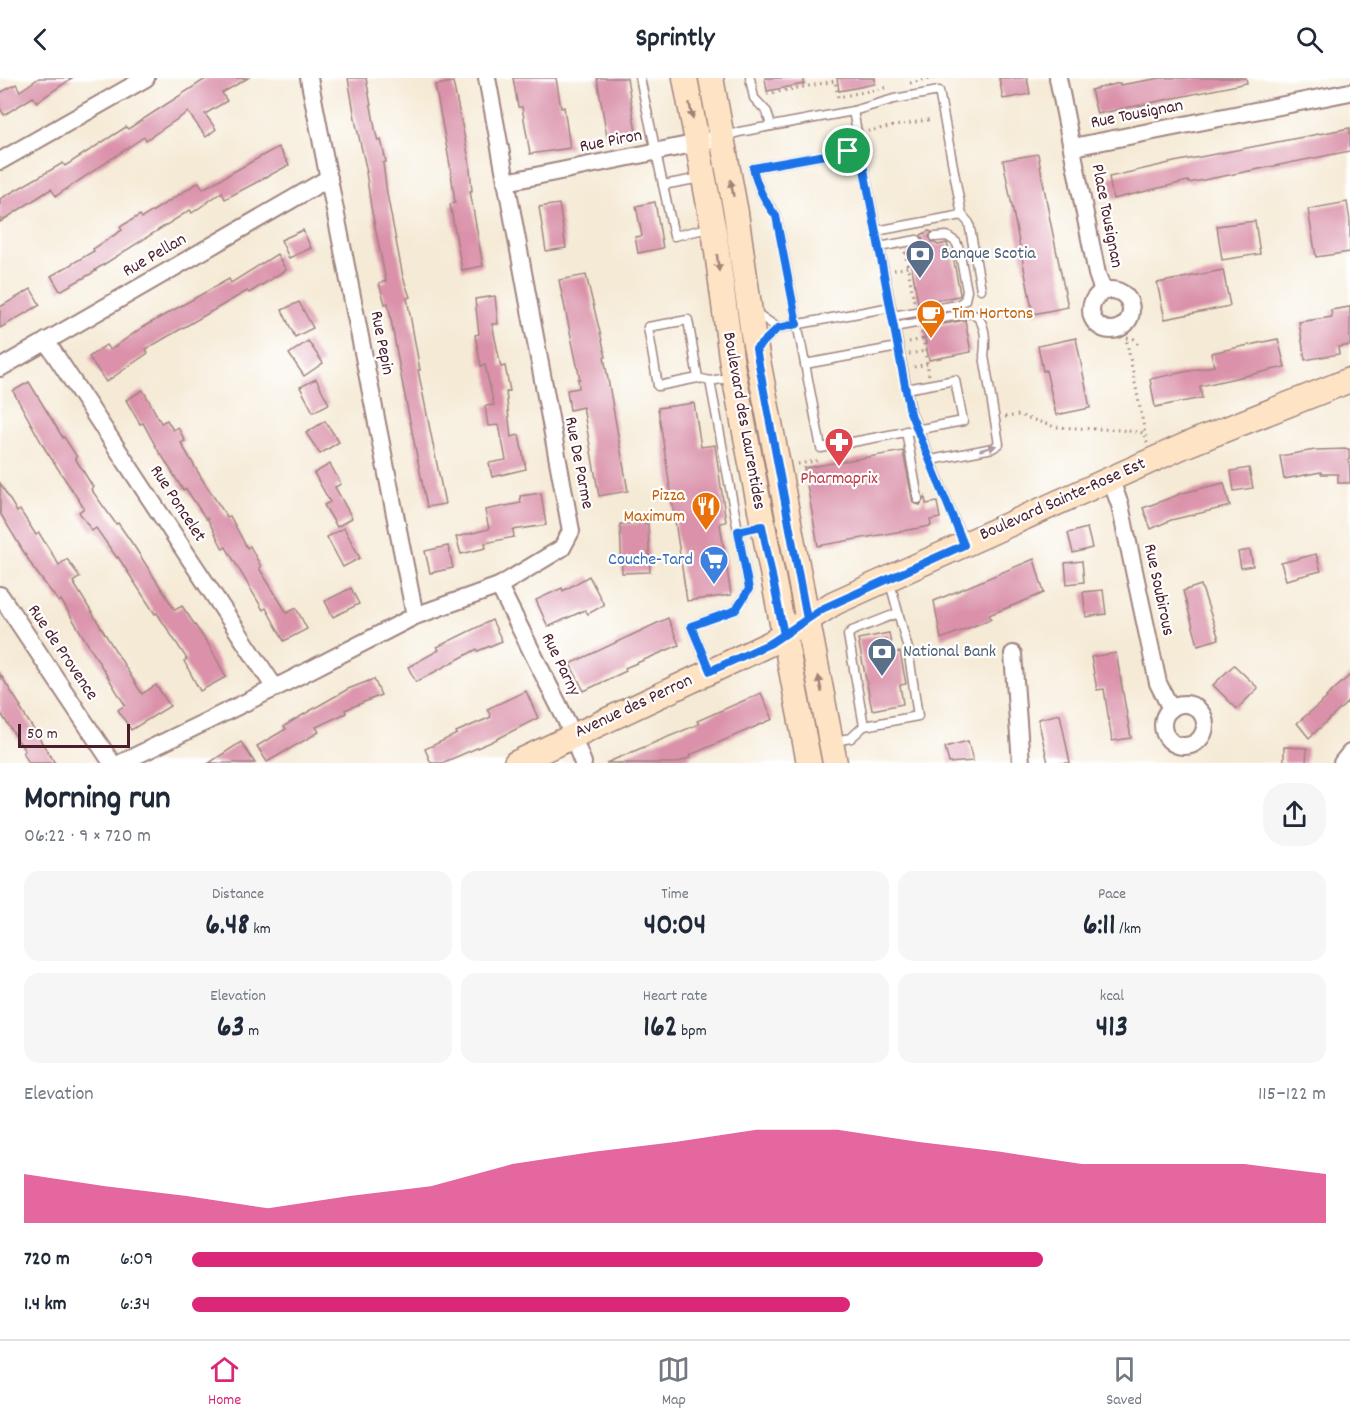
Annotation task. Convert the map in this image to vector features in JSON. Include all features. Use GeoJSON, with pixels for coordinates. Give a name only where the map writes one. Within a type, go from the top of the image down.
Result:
{"type":"FeatureCollection","features":[{"type":"Feature","properties":{"kind":"main road","name":"Boulevard des Laurentides"},"geometry":{"type":"LineString","coordinates":[[685,78],[713,227],[734,377],[809,763]]}},
{"type":"Feature","properties":{"kind":"main road","name":"Boulevard des Laurentides"},"geometry":{"type":"LineString","coordinates":[[711,78],[740,237],[756,349],[833,752]]}},
{"type":"Feature","properties":{"kind":"main road","name":"Boulevard Sainte-Rose Est"},"geometry":{"type":"LineString","coordinates":[[784,635],[824,608],[1110,478],[1230,426],[1350,380]]}},
{"type":"Feature","properties":{"kind":"main road","name":"Avenue des Perron"},"geometry":{"type":"LineString","coordinates":[[516,763],[784,635]]}},
{"type":"Feature","properties":{"kind":"street"},"geometry":{"type":"LineString","coordinates":[[0,161],[146,78]]}},
{"type":"Feature","properties":{"kind":"street","name":"Rue Pepin"},"geometry":{"type":"LineString","coordinates":[[309,78],[415,616]]}},
{"type":"Feature","properties":{"kind":"street","name":"Rue De Parme"},"geometry":{"type":"LineString","coordinates":[[121,763],[415,616],[499,586],[562,548],[571,531],[487,78]]}},
{"type":"Feature","properties":{"kind":"street","name":"Rue Tousignan"},"geometry":{"type":"LineString","coordinates":[[1058,78],[1072,147],[1350,92]]}},
{"type":"Feature","properties":{"kind":"street","name":"Rue Piron"},"geometry":{"type":"LineString","coordinates":[[506,182],[655,153],[722,137]]}},
{"type":"Feature","properties":{"kind":"street","name":"Place Tousignan"},"geometry":{"type":"LineString","coordinates":[[1072,147],[1097,274],[1103,291]]}},
{"type":"Feature","properties":{"kind":"street","name":"Rue Pellan"},"geometry":{"type":"LineString","coordinates":[[0,368],[329,178]]}},
{"type":"Feature","properties":{"kind":"street","name":"Rue Poncelet"},"geometry":{"type":"LineString","coordinates":[[46,341],[275,688]]}},
{"type":"Feature","properties":{"kind":"street","name":"Rue Soubirous"},"geometry":{"type":"LineString","coordinates":[[1110,478],[1120,506],[1158,683],[1171,709]]}},
{"type":"Feature","properties":{"kind":"street","name":"Rue Parny"},"geometry":{"type":"LineString","coordinates":[[499,586],[567,722],[583,763]]}},
{"type":"Feature","properties":{"kind":"street","name":"Rue de Provence"},"geometry":{"type":"LineString","coordinates":[[0,595],[112,763]]}},
{"type":"Feature","properties":{"kind":"street"},"geometry":{"type":"LineString","coordinates":[[1013,654],[1022,763]]}},
{"type":"Feature","properties":{"kind":"street"},"geometry":{"type":"LineString","coordinates":[[1342,763],[1350,753]]}},
{"type":"Feature","properties":{"kind":"lane"},"geometry":{"type":"LineString","coordinates":[[640,78],[674,236],[713,227]]}},
{"type":"Feature","properties":{"kind":"lane"},"geometry":{"type":"LineString","coordinates":[[750,78],[754,98],[767,112],[771,126]]}},
{"type":"Feature","properties":{"kind":"lane"},"geometry":{"type":"LineString","coordinates":[[722,137],[939,91],[962,215],[969,222],[981,289]]}},
{"type":"Feature","properties":{"kind":"lane"},"geometry":{"type":"LineString","coordinates":[[853,111],[910,412],[964,545]]}},
{"type":"Feature","properties":{"kind":"lane"},"geometry":{"type":"LineString","coordinates":[[860,148],[753,168],[757,187],[776,216],[821,448],[963,421],[955,380],[906,389]]}},
{"type":"Feature","properties":{"kind":"lane"},"geometry":{"type":"LineString","coordinates":[[663,185],[704,178]]}},
{"type":"Feature","properties":{"kind":"lane"},"geometry":{"type":"LineString","coordinates":[[876,231],[962,215]]}},
{"type":"Feature","properties":{"kind":"lane"},"geometry":{"type":"LineString","coordinates":[[756,349],[778,328],[958,305],[965,300],[967,291],[958,245],[947,236],[935,237]]}},
{"type":"Feature","properties":{"kind":"lane"},"geometry":{"type":"LineString","coordinates":[[879,247],[917,240]]}},
{"type":"Feature","properties":{"kind":"lane"},"geometry":{"type":"LineString","coordinates":[[749,308],[778,328]]}},
{"type":"Feature","properties":{"kind":"lane"},"geometry":{"type":"LineString","coordinates":[[894,327],[970,313],[977,315],[982,323],[986,344],[984,356],[1000,441],[996,447],[931,460]]}},
{"type":"Feature","properties":{"kind":"lane"},"geometry":{"type":"LineString","coordinates":[[698,378],[688,320],[648,327],[658,386],[698,378],[710,381],[734,377]]}},
{"type":"Feature","properties":{"kind":"lane"},"geometry":{"type":"LineString","coordinates":[[805,364],[898,347]]}},
{"type":"Feature","properties":{"kind":"lane"},"geometry":{"type":"LineString","coordinates":[[710,381],[749,589],[736,610],[691,626],[710,671]]}},
{"type":"Feature","properties":{"kind":"lane"},"geometry":{"type":"LineString","coordinates":[[906,431],[918,499]]}},
{"type":"Feature","properties":{"kind":"lane"},"geometry":{"type":"LineString","coordinates":[[738,531],[762,526]]}},
{"type":"Feature","properties":{"kind":"lane"},"geometry":{"type":"LineString","coordinates":[[833,752],[864,726],[918,716],[908,649],[889,579]]}},
{"type":"Feature","properties":{"kind":"lane"},"geometry":{"type":"LineString","coordinates":[[864,726],[848,635],[852,631],[898,613]]}},
{"type":"Feature","properties":{"kind":"path"},"geometry":{"type":"LineString","coordinates":[[902,84],[935,78]]}},
{"type":"Feature","properties":{"kind":"path"},"geometry":{"type":"LineString","coordinates":[[767,94],[835,81],[838,97],[890,87],[890,84]]}},
{"type":"Feature","properties":{"kind":"path"},"geometry":{"type":"LineString","coordinates":[[857,133],[943,117]]}},
{"type":"Feature","properties":{"kind":"path"},"geometry":{"type":"LineString","coordinates":[[904,248],[913,283],[915,306]]}},
{"type":"Feature","properties":{"kind":"path"},"geometry":{"type":"LineString","coordinates":[[913,331],[921,329],[929,376]]}},
{"type":"Feature","properties":{"kind":"path"},"geometry":{"type":"LineString","coordinates":[[1138,344],[1134,339],[1126,338],[1147,442]]}},
{"type":"Feature","properties":{"kind":"path"},"geometry":{"type":"LineString","coordinates":[[912,367],[927,364]]}},
{"type":"Feature","properties":{"kind":"path"},"geometry":{"type":"LineString","coordinates":[[996,418],[1019,415],[1055,428],[1145,433]]}},
{"type":"Feature","properties":{"kind":"building"},"geometry":{"type":"Polygon","coordinates":[[[39,78],[72,78],[37,102],[33,97],[4,115],[0,108],[0,93],[16,84],[20,91],[39,78]]]}},
{"type":"Feature","properties":{"kind":"building"},"geometry":{"type":"Polygon","coordinates":[[[207,78],[248,78],[222,93],[227,101],[205,114],[216,129],[206,137],[188,112],[146,140],[144,137],[56,196],[51,189],[0,222],[0,199],[63,163],[65,166],[207,78]]]}},
{"type":"Feature","properties":{"kind":"building"},"geometry":{"type":"Polygon","coordinates":[[[348,78],[366,78],[376,134],[378,141],[381,140],[386,162],[383,163],[387,194],[403,277],[410,297],[407,298],[420,370],[418,370],[445,504],[427,507],[388,303],[385,304],[379,283],[386,281],[348,78]]]}},
{"type":"Feature","properties":{"kind":"building"},"geometry":{"type":"Polygon","coordinates":[[[513,78],[556,78],[561,108],[564,107],[570,148],[530,154],[522,107],[518,107],[513,78]]]}},
{"type":"Feature","properties":{"kind":"building"},"geometry":{"type":"Polygon","coordinates":[[[597,78],[627,78],[636,132],[607,137],[597,78]]]}},
{"type":"Feature","properties":{"kind":"building"},"geometry":{"type":"Polygon","coordinates":[[[765,78],[804,78],[804,84],[767,91],[765,78]]]}},
{"type":"Feature","properties":{"kind":"building"},"geometry":{"type":"Polygon","coordinates":[[[837,78],[875,78],[875,84],[839,91],[837,78]]]}},
{"type":"Feature","properties":{"kind":"building"},"geometry":{"type":"Polygon","coordinates":[[[999,78],[1027,78],[1030,94],[1003,99],[999,78]]]}},
{"type":"Feature","properties":{"kind":"building"},"geometry":{"type":"Polygon","coordinates":[[[1161,78],[1246,78],[1247,83],[1097,114],[1091,90],[1120,83],[1120,85],[1161,78]]]}},
{"type":"Feature","properties":{"kind":"building"},"geometry":{"type":"Polygon","coordinates":[[[453,82],[469,159],[472,191],[470,191],[483,266],[462,270],[450,204],[455,203],[450,165],[435,85],[453,82]]]}},
{"type":"Feature","properties":{"kind":"building"},"geometry":{"type":"Polygon","coordinates":[[[1350,128],[1350,151],[1189,183],[1188,181],[1113,199],[1109,177],[1350,128]]]}},
{"type":"Feature","properties":{"kind":"building"},"geometry":{"type":"Polygon","coordinates":[[[278,147],[289,165],[225,199],[222,192],[192,213],[190,210],[96,271],[60,291],[51,276],[94,251],[93,249],[122,230],[120,227],[140,215],[142,218],[199,182],[203,189],[278,147]]]}},
{"type":"Feature","properties":{"kind":"building"},"geometry":{"type":"Polygon","coordinates":[[[1038,154],[1068,307],[1033,314],[1003,160],[1038,154]]]}},
{"type":"Feature","properties":{"kind":"building"},"geometry":{"type":"Polygon","coordinates":[[[655,202],[663,248],[638,253],[635,237],[642,236],[636,206],[655,202]]]}},
{"type":"Feature","properties":{"kind":"building"},"geometry":{"type":"Polygon","coordinates":[[[1347,202],[1350,221],[1350,252],[1316,257],[1308,209],[1347,202]]]}},
{"type":"Feature","properties":{"kind":"building"},"geometry":{"type":"Polygon","coordinates":[[[559,204],[566,248],[546,251],[539,207],[559,204]]]}},
{"type":"Feature","properties":{"kind":"building"},"geometry":{"type":"Polygon","coordinates":[[[1255,221],[1260,254],[1222,260],[1217,226],[1255,221]]]}},
{"type":"Feature","properties":{"kind":"building"},"geometry":{"type":"Polygon","coordinates":[[[303,230],[311,248],[289,258],[281,240],[303,230]]]}},
{"type":"Feature","properties":{"kind":"building"},"geometry":{"type":"Polygon","coordinates":[[[928,231],[932,232],[929,237],[932,242],[938,245],[947,243],[949,251],[952,251],[960,294],[918,303],[910,257],[906,255],[912,247],[922,244],[921,235],[928,231]]]}},
{"type":"Feature","properties":{"kind":"building"},"geometry":{"type":"Polygon","coordinates":[[[277,254],[286,270],[249,293],[247,291],[146,349],[148,353],[106,382],[89,357],[106,345],[110,350],[143,327],[229,279],[231,283],[277,254]]]}},
{"type":"Feature","properties":{"kind":"building"},"geometry":{"type":"Polygon","coordinates":[[[1223,270],[1230,306],[1165,319],[1157,283],[1223,270]]]}},
{"type":"Feature","properties":{"kind":"building"},"geometry":{"type":"Polygon","coordinates":[[[586,275],[606,357],[604,357],[628,491],[599,496],[583,407],[570,410],[567,390],[579,388],[578,379],[580,379],[559,280],[586,275]]]}},
{"type":"Feature","properties":{"kind":"building"},"geometry":{"type":"Polygon","coordinates":[[[31,289],[40,305],[0,328],[0,307],[31,289]]]}},
{"type":"Feature","properties":{"kind":"building"},"geometry":{"type":"Polygon","coordinates":[[[495,296],[498,324],[492,324],[501,367],[505,366],[510,391],[506,392],[511,437],[519,435],[526,469],[492,477],[489,463],[506,460],[499,425],[488,426],[485,406],[494,405],[485,365],[481,366],[475,335],[479,334],[475,299],[495,296]]]}},
{"type":"Feature","properties":{"kind":"building"},"geometry":{"type":"Polygon","coordinates":[[[299,302],[313,328],[295,337],[282,310],[299,302]]]}},
{"type":"Feature","properties":{"kind":"building"},"geometry":{"type":"Polygon","coordinates":[[[1350,307],[1350,345],[1338,347],[1339,354],[1305,360],[1299,322],[1332,317],[1331,310],[1350,307]]]}},
{"type":"Feature","properties":{"kind":"building"},"geometry":{"type":"Polygon","coordinates":[[[965,320],[971,352],[929,360],[923,328],[965,320]]]}},
{"type":"Feature","properties":{"kind":"building"},"geometry":{"type":"Polygon","coordinates":[[[1076,338],[1090,408],[1056,415],[1038,346],[1076,338]]]}},
{"type":"Feature","properties":{"kind":"building"},"geometry":{"type":"Polygon","coordinates":[[[1278,339],[1285,367],[1200,386],[1202,398],[1155,407],[1150,379],[1214,366],[1211,353],[1278,339]]]}},
{"type":"Feature","properties":{"kind":"building"},"geometry":{"type":"Polygon","coordinates":[[[308,341],[323,363],[304,376],[289,354],[308,341]]]}},
{"type":"Feature","properties":{"kind":"building"},"geometry":{"type":"Polygon","coordinates":[[[316,379],[329,404],[313,412],[300,387],[316,379]]]}},
{"type":"Feature","properties":{"kind":"building"},"geometry":{"type":"Polygon","coordinates":[[[29,382],[77,457],[75,458],[93,487],[91,489],[134,546],[175,610],[182,606],[210,647],[226,677],[200,691],[184,661],[187,659],[157,613],[155,614],[96,528],[92,531],[79,512],[84,508],[45,449],[13,391],[29,382]]]}},
{"type":"Feature","properties":{"kind":"building"},"geometry":{"type":"Polygon","coordinates":[[[143,390],[161,423],[167,420],[173,430],[178,427],[185,441],[181,443],[202,479],[227,517],[230,516],[247,548],[250,546],[261,567],[259,568],[287,613],[296,608],[307,629],[284,641],[266,608],[263,610],[226,547],[223,549],[207,518],[186,489],[183,490],[143,423],[140,424],[126,400],[143,390]]]}},
{"type":"Feature","properties":{"kind":"building"},"geometry":{"type":"Polygon","coordinates":[[[694,403],[701,447],[715,445],[726,522],[720,523],[731,595],[687,601],[658,408],[694,403]]]}},
{"type":"Feature","properties":{"kind":"building"},"geometry":{"type":"Polygon","coordinates":[[[325,421],[339,442],[320,454],[306,433],[325,421]]]}},
{"type":"Feature","properties":{"kind":"building"},"geometry":{"type":"Polygon","coordinates":[[[1349,449],[1350,483],[1338,483],[1338,474],[1321,474],[1321,472],[1284,479],[1280,456],[1315,450],[1349,449]]]}},
{"type":"Feature","properties":{"kind":"building"},"geometry":{"type":"Polygon","coordinates":[[[903,451],[913,503],[920,505],[925,497],[926,504],[937,502],[940,518],[930,520],[931,526],[818,546],[804,468],[903,451]]]}},
{"type":"Feature","properties":{"kind":"building"},"geometry":{"type":"Polygon","coordinates":[[[330,464],[341,484],[335,487],[352,518],[337,527],[324,505],[330,502],[314,473],[330,464]]]}},
{"type":"Feature","properties":{"kind":"building"},"geometry":{"type":"Polygon","coordinates":[[[1249,468],[1253,488],[1234,491],[1231,471],[1249,468]]]}},
{"type":"Feature","properties":{"kind":"building"},"geometry":{"type":"Polygon","coordinates":[[[0,483],[17,512],[20,510],[36,535],[39,533],[59,565],[67,559],[80,577],[73,582],[142,694],[156,685],[170,706],[131,730],[118,710],[125,705],[61,600],[59,602],[34,569],[0,513],[0,483]]]}},
{"type":"Feature","properties":{"kind":"building"},"geometry":{"type":"Polygon","coordinates":[[[1224,483],[1230,506],[1171,520],[1151,529],[1143,508],[1178,494],[1224,483]]]}},
{"type":"Feature","properties":{"kind":"building"},"geometry":{"type":"Polygon","coordinates":[[[541,493],[546,525],[513,530],[514,537],[485,543],[486,548],[461,554],[456,537],[489,529],[485,510],[521,503],[520,496],[541,493]]]}},
{"type":"Feature","properties":{"kind":"building"},"geometry":{"type":"Polygon","coordinates":[[[648,523],[650,572],[622,573],[620,524],[648,523]]]}},
{"type":"Feature","properties":{"kind":"building"},"geometry":{"type":"Polygon","coordinates":[[[344,528],[360,558],[343,567],[327,537],[344,528]]]}},
{"type":"Feature","properties":{"kind":"building"},"geometry":{"type":"Polygon","coordinates":[[[1087,528],[1092,548],[1073,553],[1068,533],[1087,528]]]}},
{"type":"Feature","properties":{"kind":"building"},"geometry":{"type":"Polygon","coordinates":[[[448,546],[453,568],[430,573],[425,551],[448,546]]]}},
{"type":"Feature","properties":{"kind":"building"},"geometry":{"type":"Polygon","coordinates":[[[1250,550],[1253,566],[1241,568],[1238,552],[1250,550]]]}},
{"type":"Feature","properties":{"kind":"building"},"geometry":{"type":"Polygon","coordinates":[[[1316,554],[1321,571],[1286,580],[1281,563],[1316,554]]]}},
{"type":"Feature","properties":{"kind":"building"},"geometry":{"type":"Polygon","coordinates":[[[1034,559],[1044,593],[989,615],[991,619],[941,639],[934,601],[1034,559]]]}},
{"type":"Feature","properties":{"kind":"building"},"geometry":{"type":"Polygon","coordinates":[[[1082,561],[1084,582],[1067,584],[1065,563],[1082,561]]]}},
{"type":"Feature","properties":{"kind":"building"},"geometry":{"type":"Polygon","coordinates":[[[589,576],[604,605],[588,614],[585,610],[548,627],[536,600],[562,588],[563,591],[589,576]]]}},
{"type":"Feature","properties":{"kind":"building"},"geometry":{"type":"Polygon","coordinates":[[[1201,585],[1219,639],[1198,645],[1183,591],[1201,585]]]}},
{"type":"Feature","properties":{"kind":"building"},"geometry":{"type":"Polygon","coordinates":[[[351,588],[359,604],[333,617],[325,601],[351,588]]]}},
{"type":"Feature","properties":{"kind":"building"},"geometry":{"type":"Polygon","coordinates":[[[1103,590],[1106,614],[1086,617],[1083,592],[1103,590]]]}},
{"type":"Feature","properties":{"kind":"building"},"geometry":{"type":"Polygon","coordinates":[[[668,618],[679,645],[625,668],[626,671],[584,691],[570,664],[668,618]]]}},
{"type":"Feature","properties":{"kind":"building"},"geometry":{"type":"Polygon","coordinates":[[[492,620],[502,641],[478,651],[477,649],[416,682],[408,667],[439,650],[437,647],[492,620]]]}},
{"type":"Feature","properties":{"kind":"building"},"geometry":{"type":"Polygon","coordinates":[[[889,633],[893,653],[900,652],[906,684],[900,685],[903,704],[872,710],[858,639],[889,633]]]}},
{"type":"Feature","properties":{"kind":"building"},"geometry":{"type":"Polygon","coordinates":[[[1116,653],[1131,738],[1112,741],[1104,689],[1097,690],[1091,657],[1116,653]]]}},
{"type":"Feature","properties":{"kind":"building"},"geometry":{"type":"Polygon","coordinates":[[[1234,665],[1258,688],[1237,709],[1213,685],[1234,665]]]}},
{"type":"Feature","properties":{"kind":"building"},"geometry":{"type":"Polygon","coordinates":[[[0,674],[55,763],[29,763],[23,752],[25,751],[0,712],[0,674]]]}},
{"type":"Feature","properties":{"kind":"building"},"geometry":{"type":"Polygon","coordinates":[[[1350,675],[1350,700],[1309,738],[1297,723],[1350,675]]]}},
{"type":"Feature","properties":{"kind":"building"},"geometry":{"type":"Polygon","coordinates":[[[374,679],[381,695],[345,710],[346,713],[316,727],[319,732],[267,762],[257,746],[286,729],[284,726],[320,705],[348,689],[374,679]]]}},
{"type":"Feature","properties":{"kind":"building"},"geometry":{"type":"Polygon","coordinates":[[[526,691],[538,718],[442,763],[431,763],[425,749],[491,717],[487,709],[526,691]]]}},
{"type":"Feature","properties":{"kind":"building"},"geometry":{"type":"Polygon","coordinates":[[[761,693],[773,719],[690,755],[691,757],[677,763],[606,763],[699,724],[697,721],[761,693]]]}},
{"type":"Feature","properties":{"kind":"building"},"geometry":{"type":"Polygon","coordinates":[[[1060,714],[1070,763],[1048,763],[1038,719],[1060,714]]]}},
{"type":"Feature","properties":{"kind":"building"},"geometry":{"type":"Polygon","coordinates":[[[968,741],[973,761],[949,763],[945,747],[968,741]]]}},
{"type":"Feature","properties":{"kind":"building"},"geometry":{"type":"Polygon","coordinates":[[[241,742],[255,763],[209,763],[241,742]]]}},
{"type":"Feature","properties":{"kind":"building"},"geometry":{"type":"Polygon","coordinates":[[[1284,747],[1307,748],[1306,763],[1284,763],[1284,747]]]}},
{"type":"Feature","properties":{"kind":"place","name":"Banque Scotia"},"geometry":{"type":"Point","coordinates":[920,280]}},
{"type":"Feature","properties":{"kind":"place","name":"Tim Hortons"},"geometry":{"type":"Point","coordinates":[931,340]}},
{"type":"Feature","properties":{"kind":"place","name":"Pharmaprix"},"geometry":{"type":"Point","coordinates":[839,468]}},
{"type":"Feature","properties":{"kind":"place","name":"Pizza Maximum"},"geometry":{"type":"Point","coordinates":[706,532]}},
{"type":"Feature","properties":{"kind":"place","name":"Couche-Tard"},"geometry":{"type":"Point","coordinates":[714,586]}},
{"type":"Feature","properties":{"kind":"place","name":"National Bank"},"geometry":{"type":"Point","coordinates":[882,678]}},
{"type":"Feature","properties":{"kind":"route"},"geometry":{"type":"LineString","coordinates":[[848,151],[753,168],[757,187],[776,216],[797,324],[778,328],[756,349],[807,619],[771,643],[710,671],[691,626],[736,610],[749,589],[738,531],[762,526],[784,635],[824,608],[964,545],[935,468],[910,412],[860,148],[848,151]]}}]}
